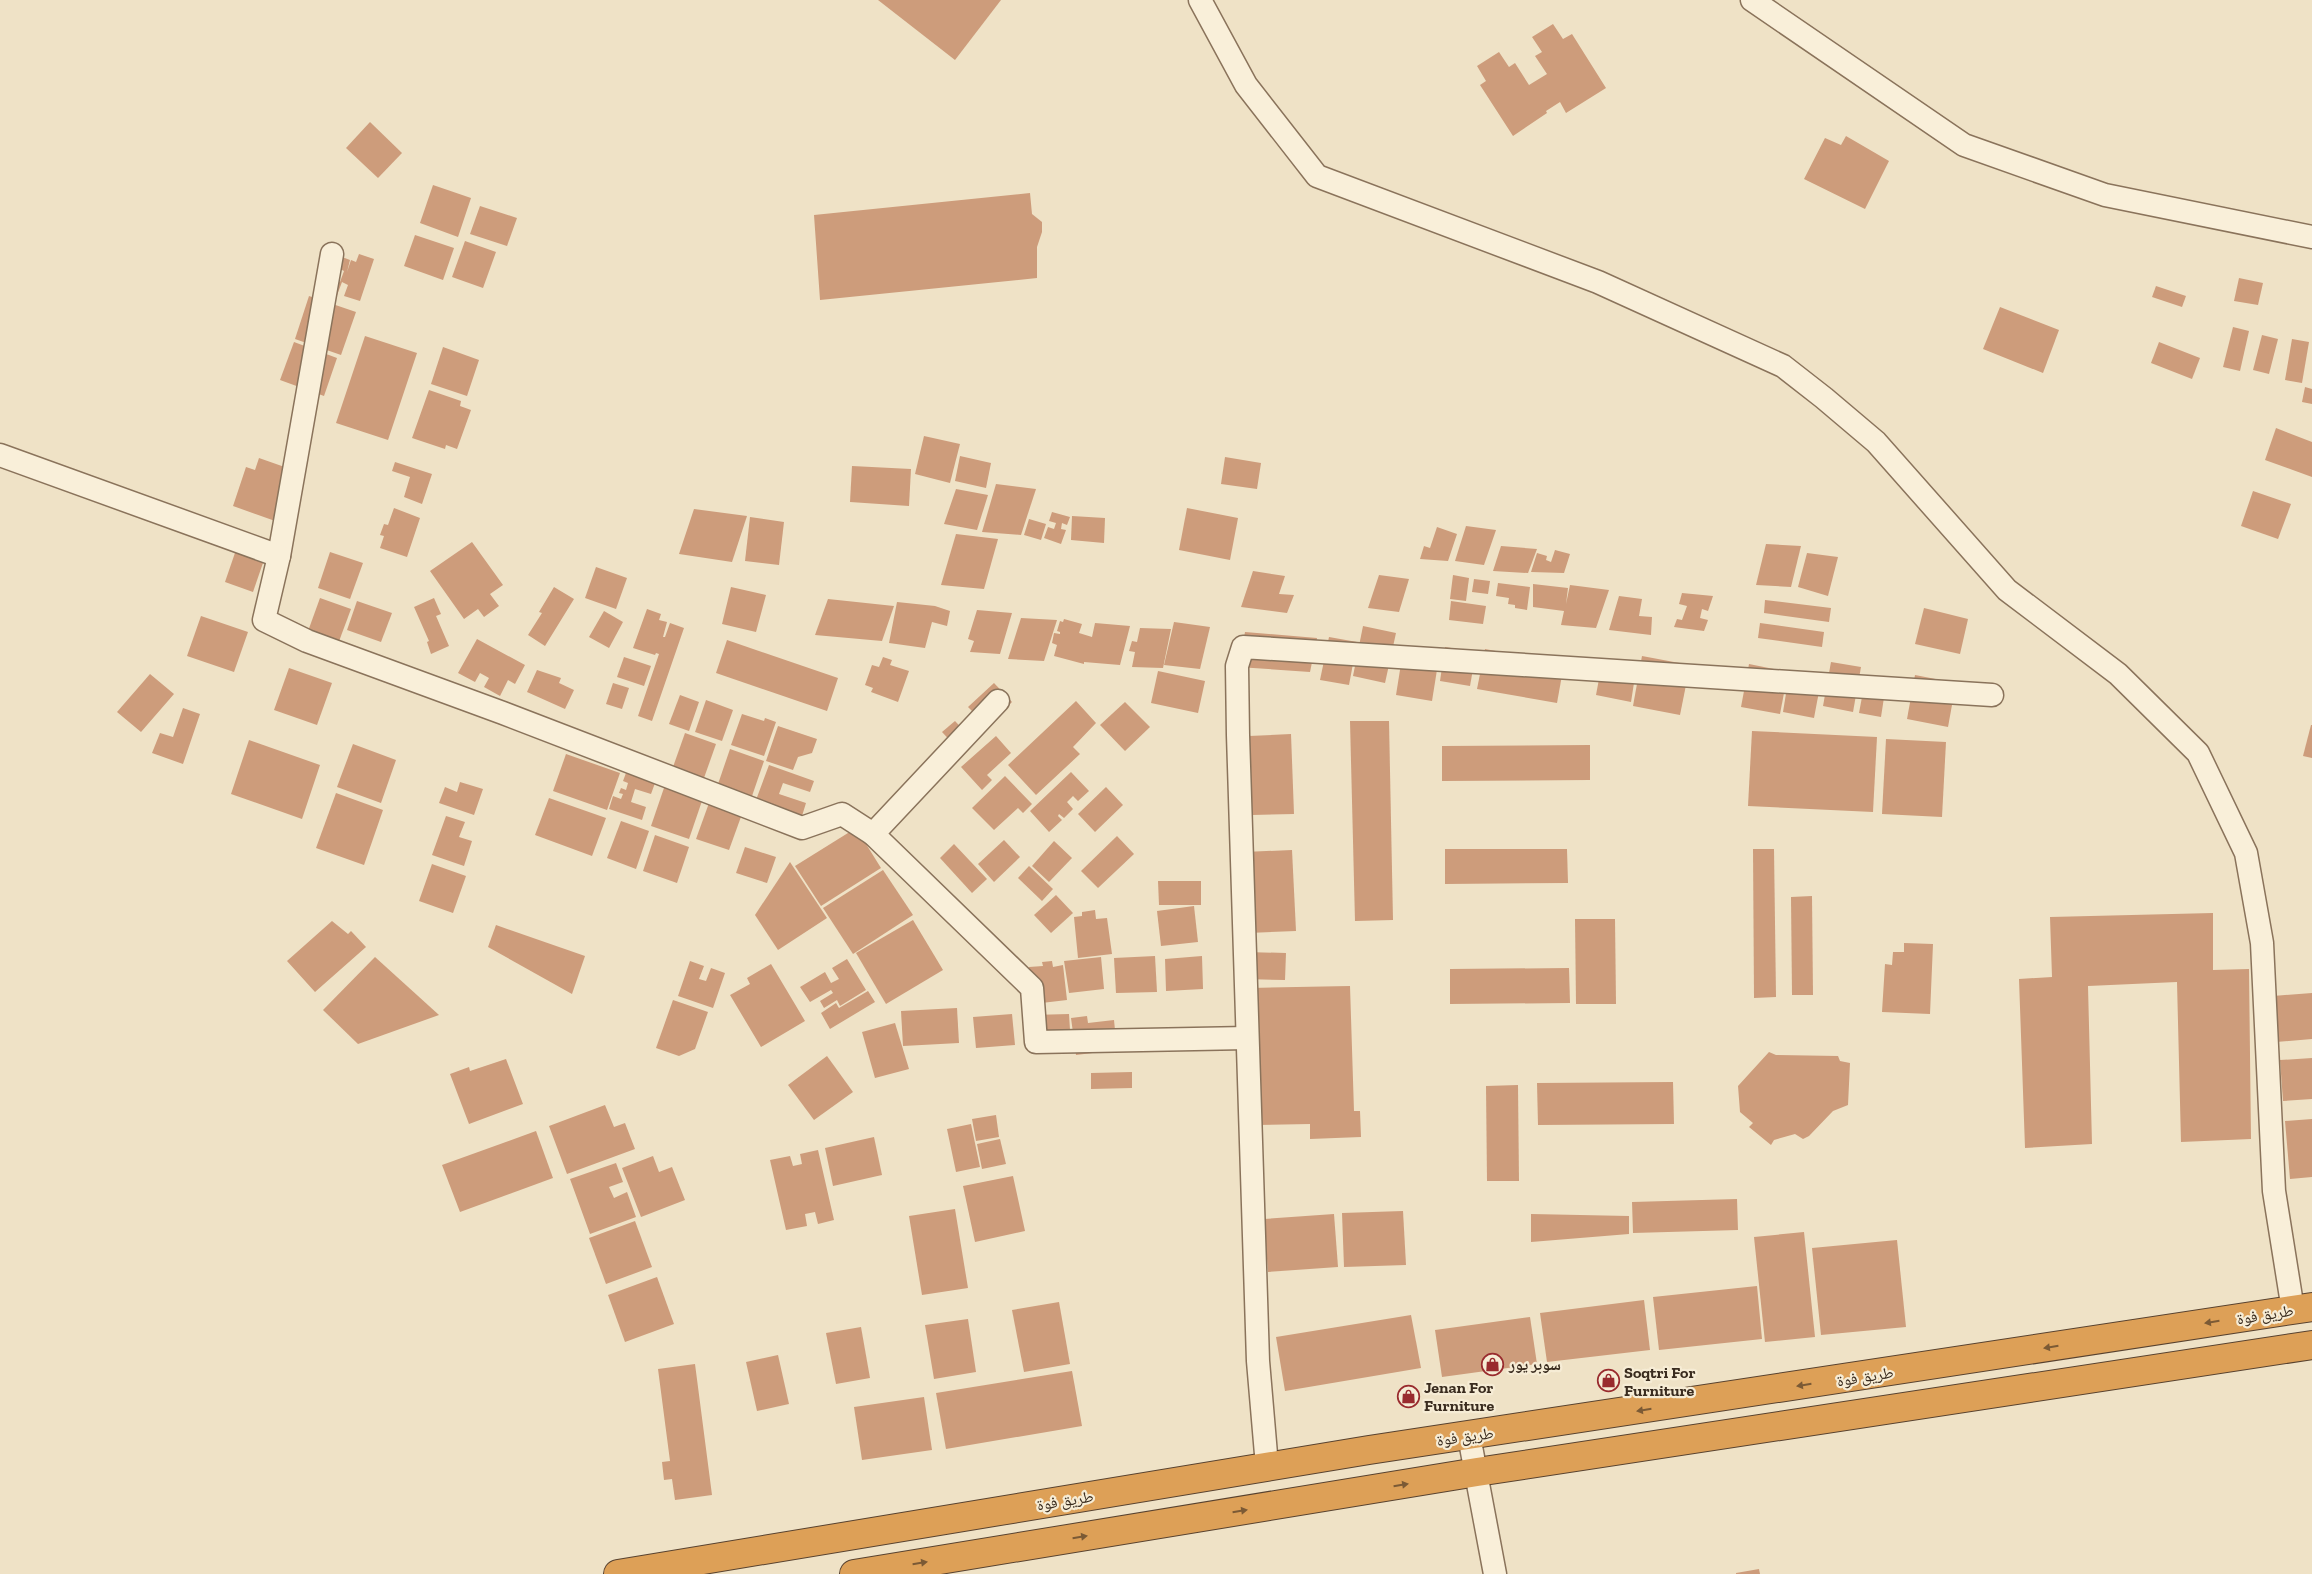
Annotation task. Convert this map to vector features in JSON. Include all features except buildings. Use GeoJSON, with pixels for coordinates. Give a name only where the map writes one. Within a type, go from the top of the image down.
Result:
{"type":"FeatureCollection","features":[{"type":"Feature","properties":{"kind":"highway","name":"طريق فوة"},"geometry":{"type":"LineString","coordinates":[[618,1574],[1267,1466],[2302,1308]]}},
{"type":"Feature","properties":{"kind":"highway"},"geometry":{"type":"LineString","coordinates":[[854,1574],[1477,1472],[2312,1345]]}},
{"type":"Feature","properties":{"kind":"street"},"geometry":{"type":"LineString","coordinates":[[1200,0],[1246,85],[1317,176],[1598,282],[1783,366],[1876,442],[2007,590],[2118,674],[2198,753],[2246,853],[2262,943],[2274,1191],[2302,1308]]}},
{"type":"Feature","properties":{"kind":"street"},"geometry":{"type":"LineString","coordinates":[[1752,0],[1964,145],[2105,195],[2312,237]]}},
{"type":"Feature","properties":{"kind":"street"},"geometry":{"type":"LineString","coordinates":[[332,254],[279,556],[264,620],[299,637],[802,828],[842,814],[873,834],[1032,988],[1036,1042],[1247,1038]]}},
{"type":"Feature","properties":{"kind":"street"},"geometry":{"type":"LineString","coordinates":[[0,455],[279,556]]}},
{"type":"Feature","properties":{"kind":"street"},"geometry":{"type":"LineString","coordinates":[[1267,1466],[1258,1362],[1236,666],[1243,647],[1992,695]]}},
{"type":"Feature","properties":{"kind":"street"},"geometry":{"type":"LineString","coordinates":[[873,834],[998,701]]}},
{"type":"Feature","properties":{"kind":"street"},"geometry":{"type":"LineString","coordinates":[[1469,1436],[1495,1574]]}},
{"type":"Feature","properties":{"kind":"place","name":"سوبر يور"},"geometry":{"type":"Point","coordinates":[1493,1364]}},
{"type":"Feature","properties":{"kind":"place","name":"Soqtri For Furniture"},"geometry":{"type":"Point","coordinates":[1608,1381]}},
{"type":"Feature","properties":{"kind":"place","name":"Jenan For Furniture"},"geometry":{"type":"Point","coordinates":[1408,1396]}}]}
